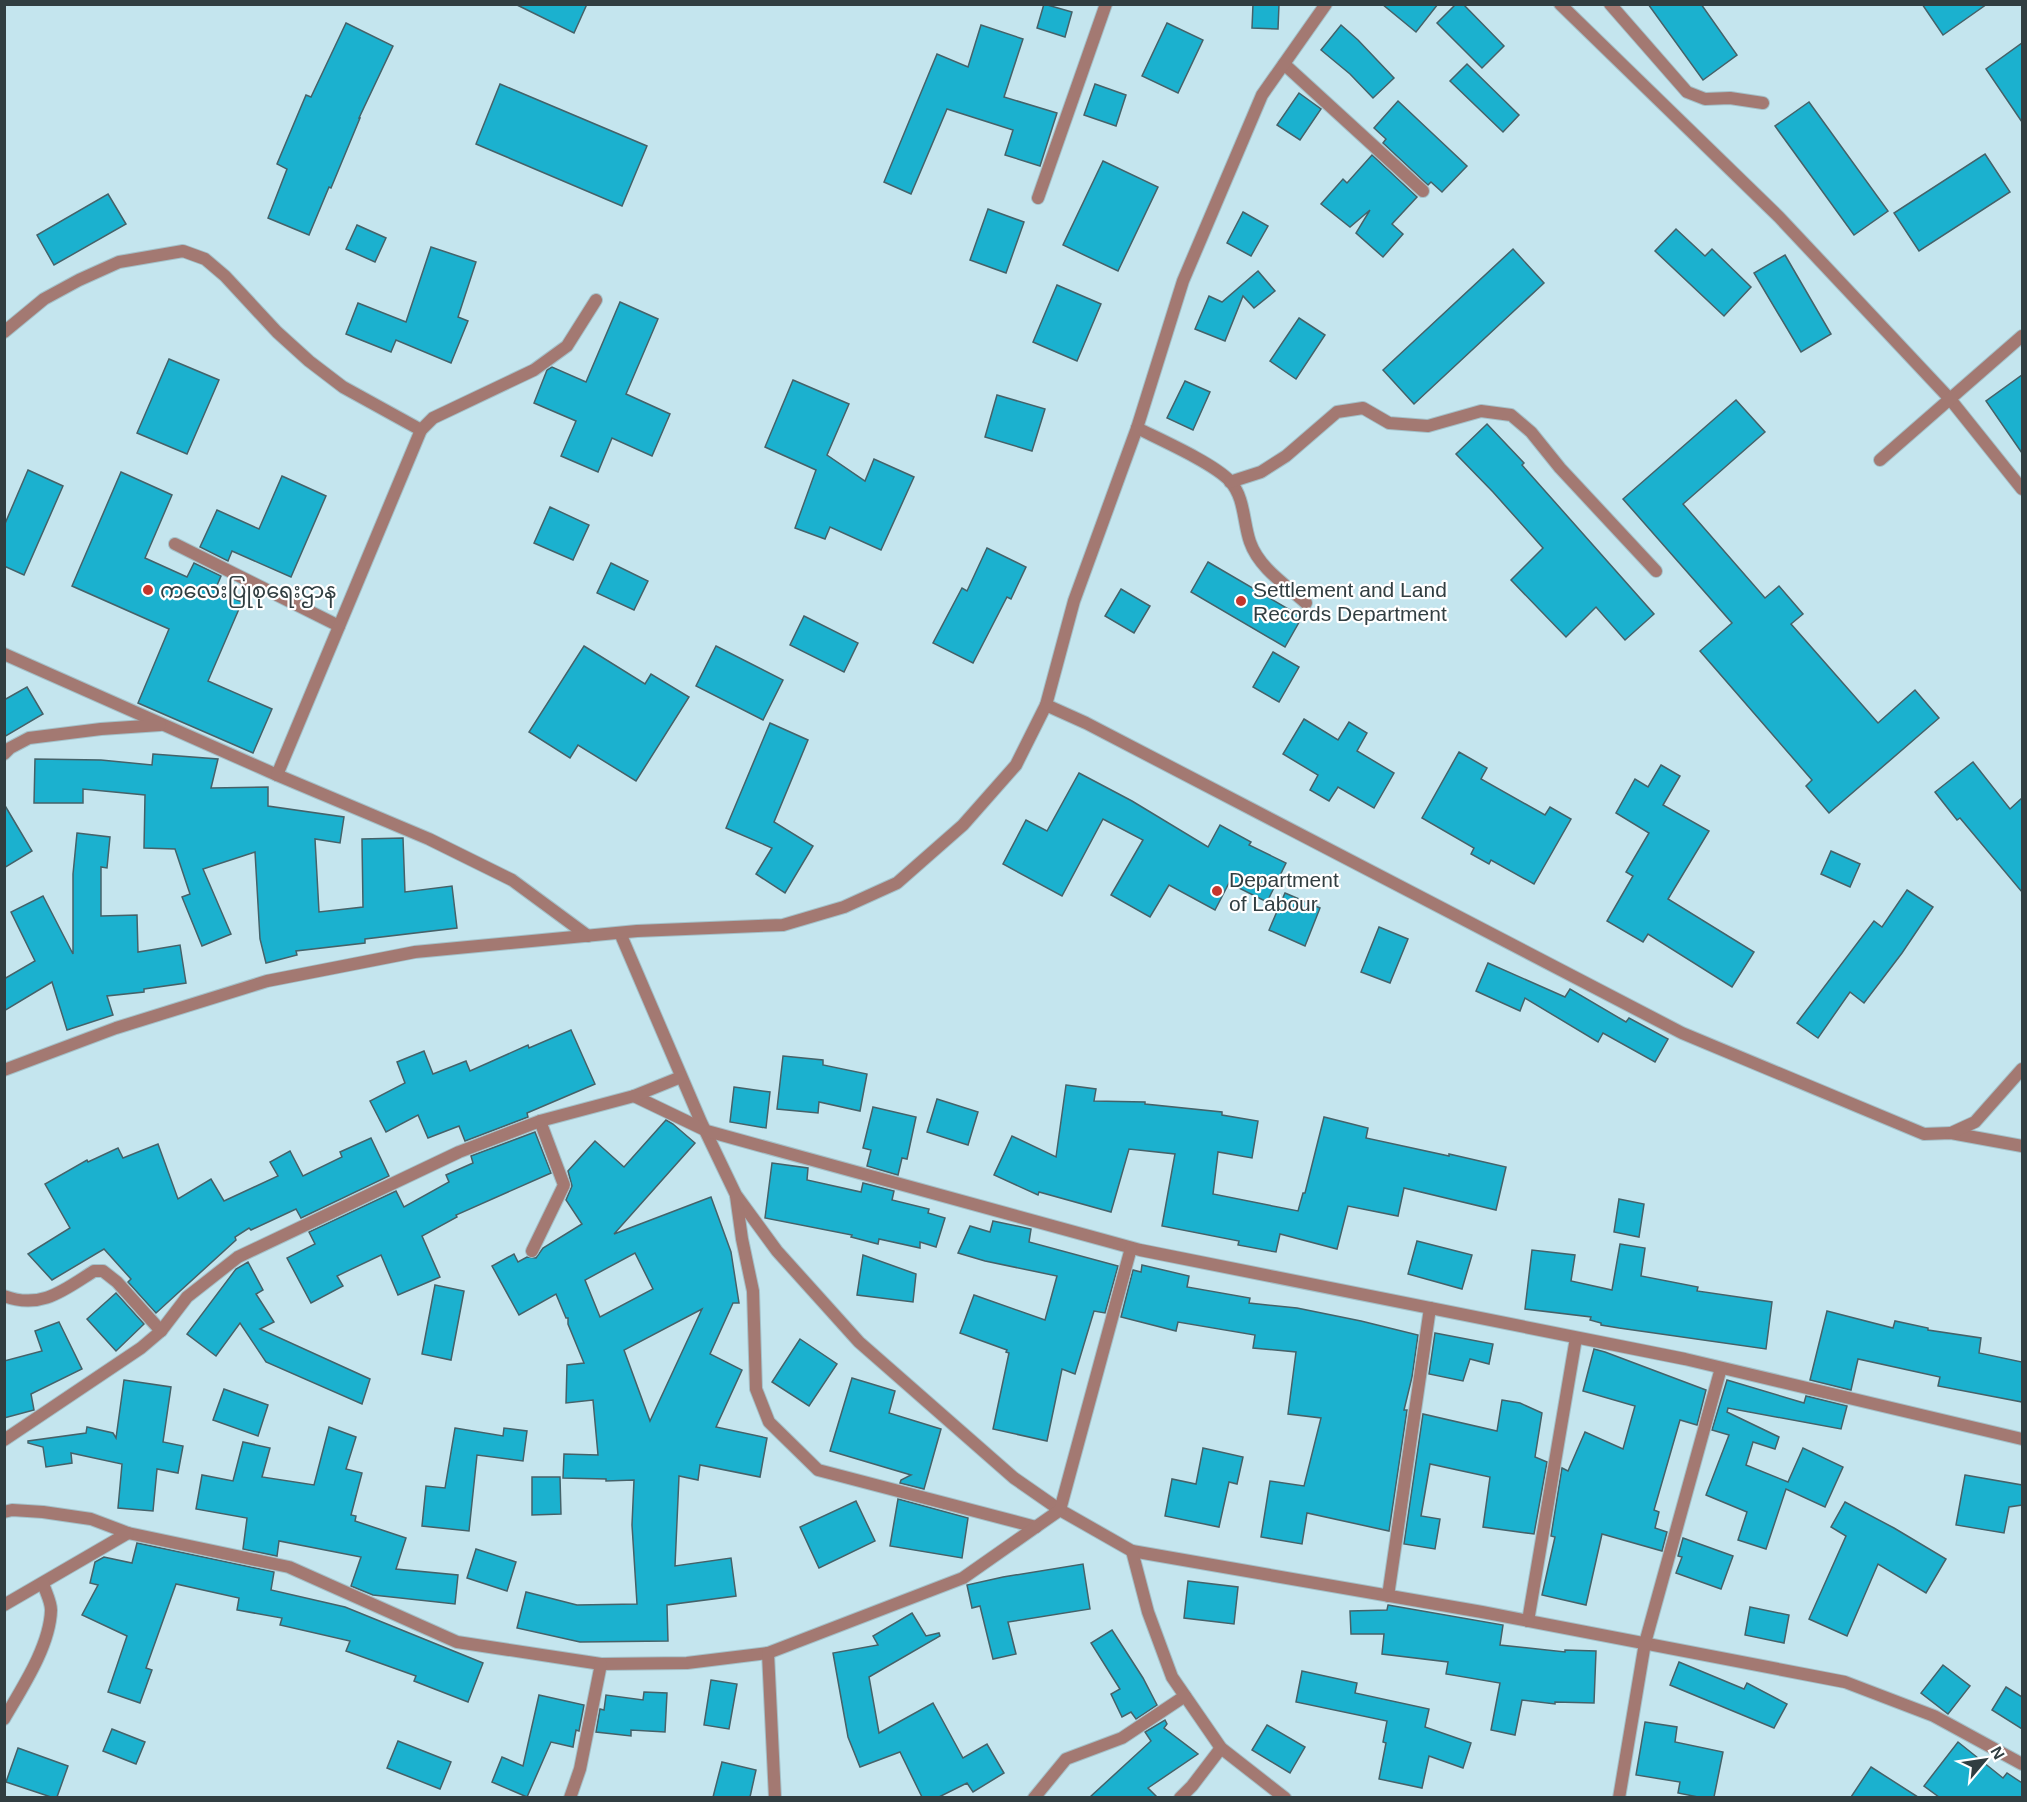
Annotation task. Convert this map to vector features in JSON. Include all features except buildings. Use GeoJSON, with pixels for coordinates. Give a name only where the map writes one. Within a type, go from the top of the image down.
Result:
{"type":"FeatureCollection","features":[{"type":"Feature","properties":{"kind":"street"},"geometry":{"type":"LineString","coordinates":[[1038,198],[1106,4]]}},
{"type":"Feature","properties":{"kind":"street"},"geometry":{"type":"LineString","coordinates":[[4,1070],[116,1028],[267,981],[415,952],[620,933],[783,925],[844,908],[897,883],[963,825],[1016,765],[1046,705],[1074,601],[1137,428],[1182,281],[1262,94],[1326,4]]}},
{"type":"Feature","properties":{"kind":"street"},"geometry":{"type":"LineString","coordinates":[[1560,4],[1779,216],[1950,399],[2022,489]]}},
{"type":"Feature","properties":{"kind":"street"},"geometry":{"type":"LineString","coordinates":[[1610,4],[1687,92],[1705,99],[1730,98],[1763,103]]}},
{"type":"Feature","properties":{"kind":"street"},"geometry":{"type":"LineString","coordinates":[[1284,64],[1423,191]]}},
{"type":"Feature","properties":{"kind":"street"},"geometry":{"type":"LineString","coordinates":[[4,332],[44,300],[79,280],[119,262],[183,251],[205,259],[225,276],[277,332],[343,387],[422,430]]}},
{"type":"Feature","properties":{"kind":"street"},"geometry":{"type":"LineString","coordinates":[[277,775],[422,430],[432,418],[534,370],[567,346],[596,300]]}},
{"type":"Feature","properties":{"kind":"street"},"geometry":{"type":"LineString","coordinates":[[1880,460],[2022,336]]}},
{"type":"Feature","properties":{"kind":"street"},"geometry":{"type":"LineString","coordinates":[[1230,482],[1261,472],[1286,456],[1338,411],[1363,408],[1389,423],[1428,426],[1481,411],[1511,416],[1531,432],[1560,468],[1656,571]]}},
{"type":"Feature","properties":{"kind":"street"},"geometry":{"type":"LineString","coordinates":[[1137,428],[1209,466],[1230,482],[1244,509],[1250,542],[1259,562],[1306,603]]}},
{"type":"Feature","properties":{"kind":"street"},"geometry":{"type":"LineString","coordinates":[[175,544],[339,626]]}},
{"type":"Feature","properties":{"kind":"street"},"geometry":{"type":"LineString","coordinates":[[4,654],[277,775],[429,839],[512,880],[588,936]]}},
{"type":"Feature","properties":{"kind":"street"},"geometry":{"type":"LineString","coordinates":[[1046,705],[1086,723],[1682,1033],[1924,1134],[1951,1133],[2022,1146]]}},
{"type":"Feature","properties":{"kind":"street"},"geometry":{"type":"LineString","coordinates":[[4,754],[10,748],[29,738],[101,729],[164,725]]}},
{"type":"Feature","properties":{"kind":"street"},"geometry":{"type":"LineString","coordinates":[[620,933],[681,1077],[736,1195],[777,1251],[859,1342],[1014,1478],[1060,1510],[1132,1551],[1528,1621],[1845,1682],[1934,1716],[2022,1764]]}},
{"type":"Feature","properties":{"kind":"street"},"geometry":{"type":"LineString","coordinates":[[1951,1133],[1975,1122],[2022,1069]]}},
{"type":"Feature","properties":{"kind":"street"},"geometry":{"type":"LineString","coordinates":[[4,1440],[141,1348],[161,1331],[188,1297],[238,1257],[459,1152],[540,1121],[634,1096],[681,1077]]}},
{"type":"Feature","properties":{"kind":"street"},"geometry":{"type":"LineString","coordinates":[[634,1096],[707,1131],[1131,1248],[1721,1368],[2022,1439]]}},
{"type":"Feature","properties":{"kind":"street"},"geometry":{"type":"LineString","coordinates":[[532,1251],[564,1185],[540,1121]]}},
{"type":"Feature","properties":{"kind":"street"},"geometry":{"type":"LineString","coordinates":[[736,1195],[753,1291],[756,1389],[769,1422],[818,1470],[1036,1527]]}},
{"type":"Feature","properties":{"kind":"street"},"geometry":{"type":"LineString","coordinates":[[4,1512],[12,1510],[44,1512],[91,1519],[128,1533],[289,1567],[457,1641],[601,1665],[687,1663],[768,1653],[963,1578],[1060,1510],[1131,1248]]}},
{"type":"Feature","properties":{"kind":"street"},"geometry":{"type":"LineString","coordinates":[[4,1296],[20,1302],[50,1298],[94,1271],[103,1271],[117,1282],[161,1331]]}},
{"type":"Feature","properties":{"kind":"street"},"geometry":{"type":"LineString","coordinates":[[1388,1596],[1430,1308]]}},
{"type":"Feature","properties":{"kind":"street"},"geometry":{"type":"LineString","coordinates":[[1528,1621],[1576,1338]]}},
{"type":"Feature","properties":{"kind":"street"},"geometry":{"type":"LineString","coordinates":[[1618,1797],[1645,1643],[1721,1368]]}},
{"type":"Feature","properties":{"kind":"street"},"geometry":{"type":"LineString","coordinates":[[4,1605],[128,1533]]}},
{"type":"Feature","properties":{"kind":"street"},"geometry":{"type":"LineString","coordinates":[[1132,1551],[1148,1612],[1172,1677],[1221,1748],[1285,1797]]}},
{"type":"Feature","properties":{"kind":"street"},"geometry":{"type":"LineString","coordinates":[[4,1719],[26,1680],[47,1634],[51,1608],[43,1582]]}},
{"type":"Feature","properties":{"kind":"street"},"geometry":{"type":"LineString","coordinates":[[768,1653],[776,1797]]}},
{"type":"Feature","properties":{"kind":"street"},"geometry":{"type":"LineString","coordinates":[[570,1797],[580,1769],[601,1665]]}},
{"type":"Feature","properties":{"kind":"street"},"geometry":{"type":"LineString","coordinates":[[1034,1797],[1066,1759],[1122,1738],[1185,1696]]}},
{"type":"Feature","properties":{"kind":"street"},"geometry":{"type":"LineString","coordinates":[[1180,1797],[1192,1786],[1221,1748]]}},
{"type":"Feature","properties":{"kind":"place","name":"ကလေးပြုစုရေးဌာန"},"geometry":{"type":"Point","coordinates":[148,590]}},
{"type":"Feature","properties":{"kind":"place","name":"Settlement and Land Records Department"},"geometry":{"type":"Point","coordinates":[1241,601]}},
{"type":"Feature","properties":{"kind":"place","name":"Department of Labour"},"geometry":{"type":"Point","coordinates":[1217,891]}}]}
